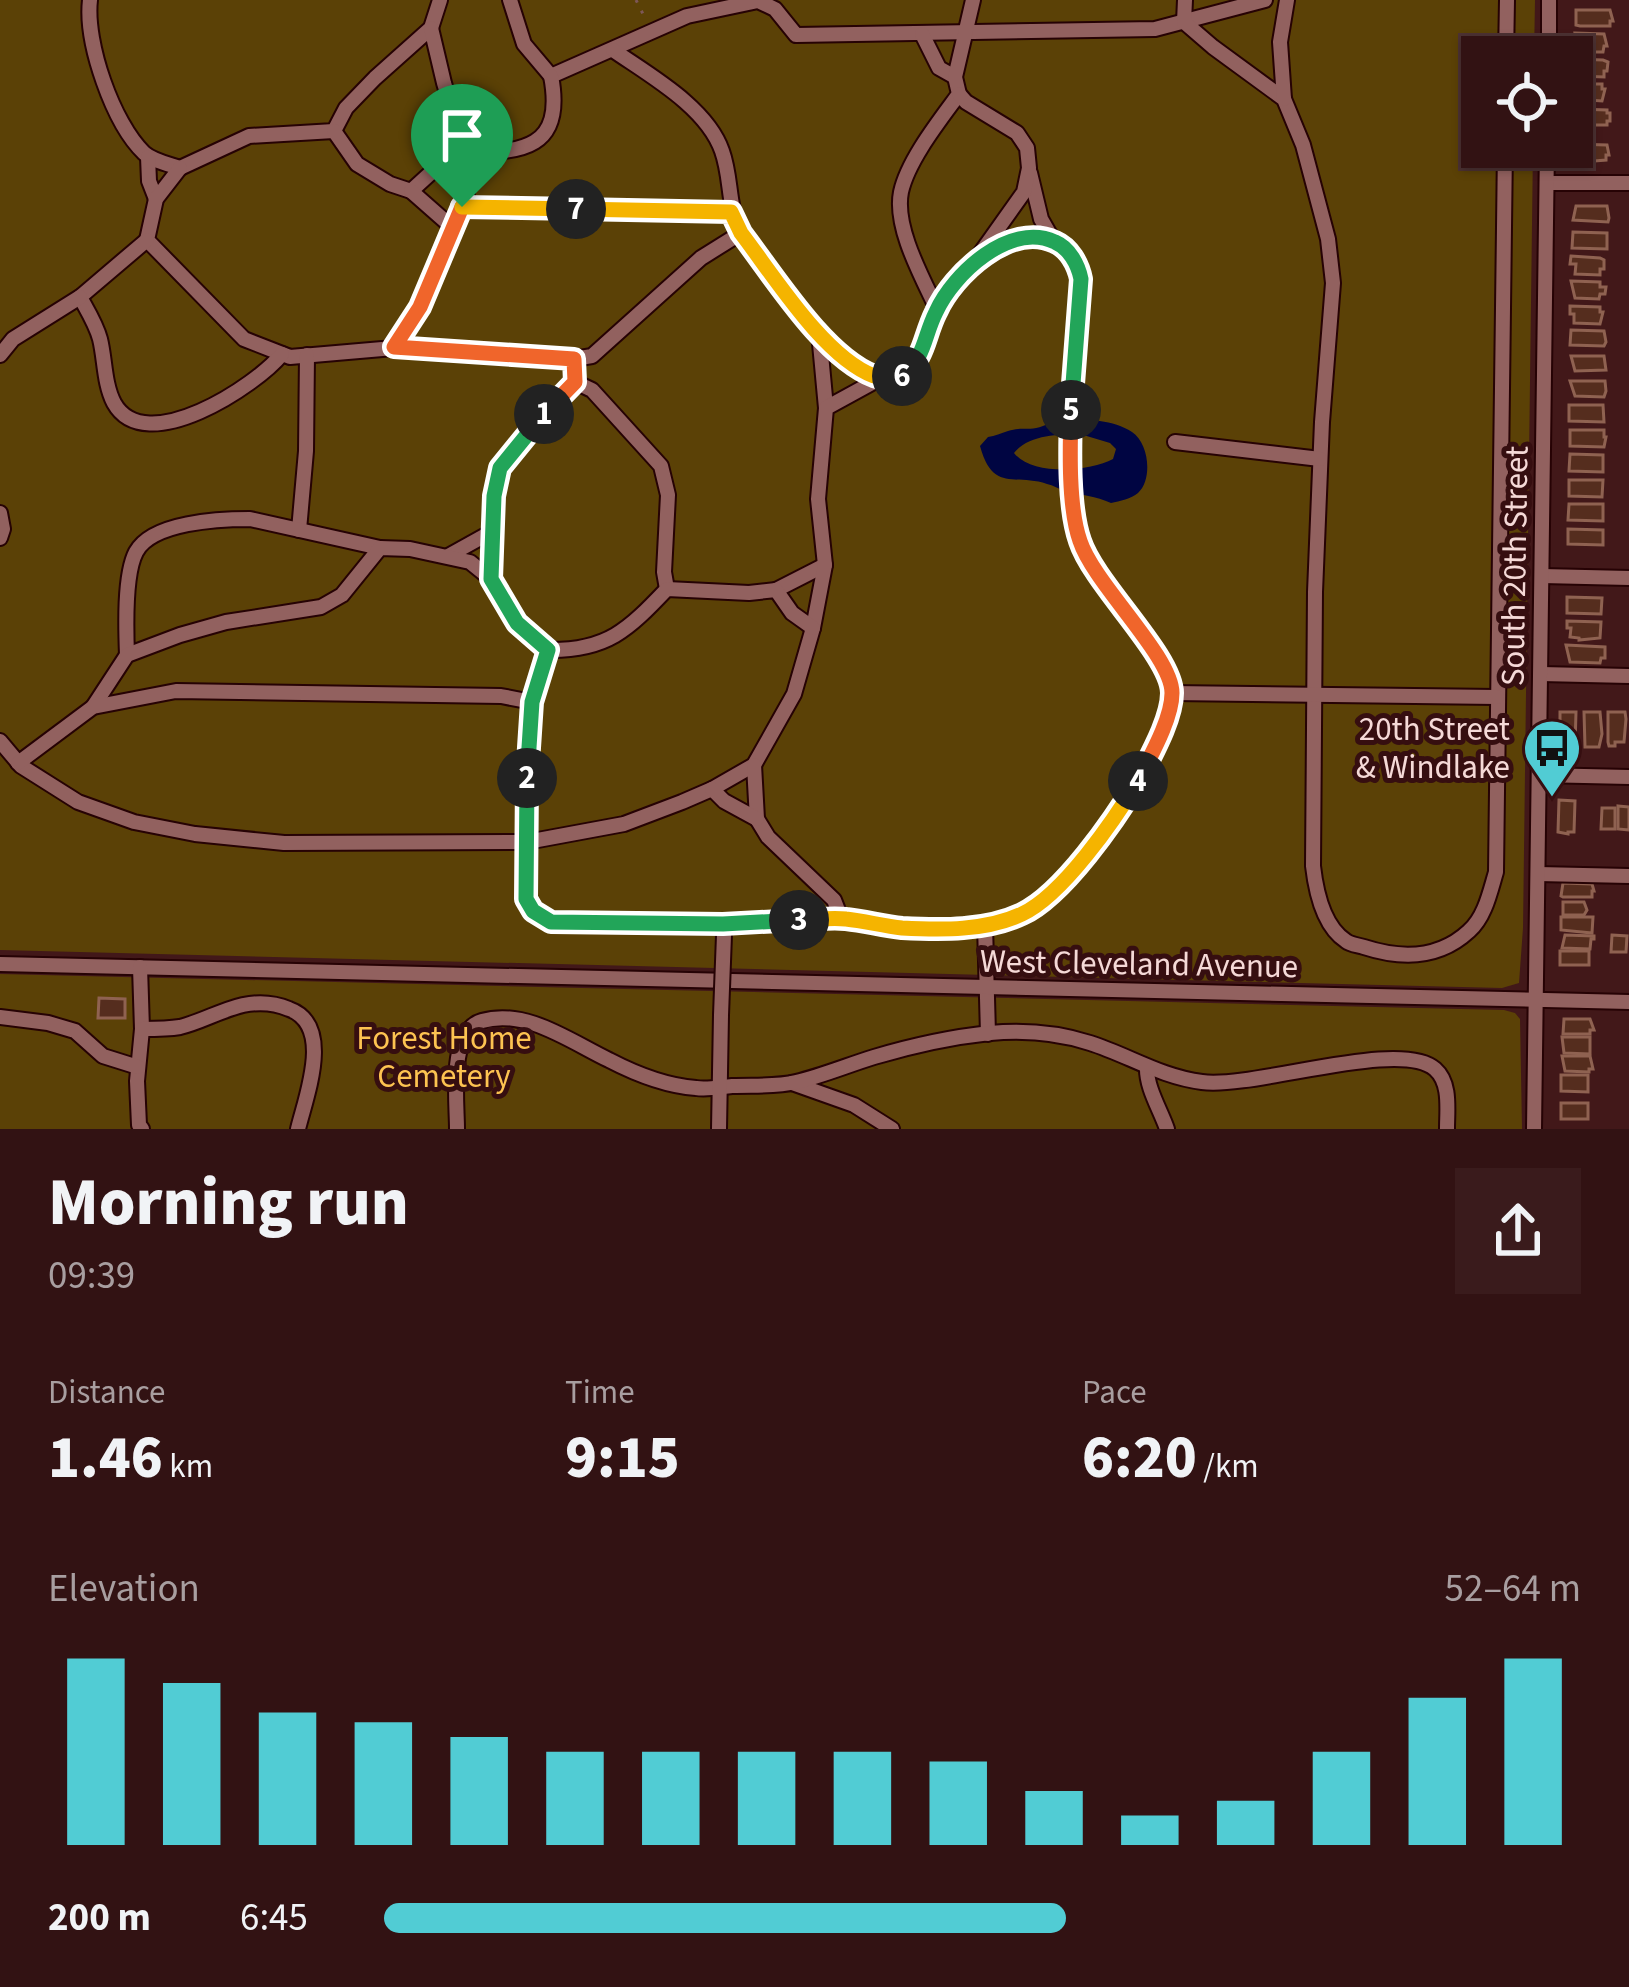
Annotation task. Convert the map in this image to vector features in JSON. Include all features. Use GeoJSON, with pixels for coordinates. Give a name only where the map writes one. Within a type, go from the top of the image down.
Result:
{"type":"FeatureCollection","features":[{"type":"Feature","properties":{"kind":"street"},"geometry":{"type":"LineString","coordinates":[[90,0],[90,23],[111,104],[123,127],[148,157],[180,168]]}},
{"type":"Feature","properties":{"kind":"street"},"geometry":{"type":"LineString","coordinates":[[334,131],[346,109],[375,78],[431,28],[440,0]]}},
{"type":"Feature","properties":{"kind":"street"},"geometry":{"type":"LineString","coordinates":[[412,191],[446,159],[465,152],[532,146],[546,130],[555,94],[551,76],[524,44],[510,0]]}},
{"type":"Feature","properties":{"kind":"street"},"geometry":{"type":"LineString","coordinates":[[551,76],[653,32],[697,6],[758,0],[776,9],[796,35],[922,34],[1155,29],[1264,0]]}},
{"type":"Feature","properties":{"kind":"street"},"geometry":{"type":"LineString","coordinates":[[548,650],[532,702],[526,899],[533,911],[551,922],[723,930],[841,918],[896,927],[985,925],[1026,912],[1048,896],[1110,827],[1139,779],[1164,724],[1172,693],[1155,654],[1080,543],[1073,502],[1072,393],[1081,279],[1073,259],[1052,240],[1041,219],[1028,148],[1017,133],[959,94],[955,77],[973,0]]}},
{"type":"Feature","properties":{"kind":"street"},"geometry":{"type":"LineString","coordinates":[[1184,22],[1185,0]]}},
{"type":"Feature","properties":{"kind":"street"},"geometry":{"type":"LineString","coordinates":[[1287,0],[1280,41],[1284,99],[1304,145],[1328,238],[1333,283],[1320,459],[1313,866],[1317,898],[1346,942],[1401,956],[1428,954],[1473,928],[1488,901],[1496,872],[1504,168]]}},
{"type":"Feature","properties":{"kind":"street"},"geometry":{"type":"LineString","coordinates":[[1506,36],[1507,0]]}},
{"type":"Feature","properties":{"kind":"street"},"geometry":{"type":"LineString","coordinates":[[1549,0],[1549,36]]}},
{"type":"Feature","properties":{"kind":"street"},"geometry":{"type":"LineString","coordinates":[[1184,22],[1284,99]]}},
{"type":"Feature","properties":{"kind":"street"},"geometry":{"type":"LineString","coordinates":[[394,347],[420,307],[466,197],[465,152],[431,28]]}},
{"type":"Feature","properties":{"kind":"street"},"geometry":{"type":"LineString","coordinates":[[922,34],[939,68],[955,77]]}},
{"type":"Feature","properties":{"kind":"street"},"geometry":{"type":"LineString","coordinates":[[613,50],[686,102],[708,128],[721,148],[731,212],[741,233],[819,333],[850,363],[879,379]]}},
{"type":"Feature","properties":{"kind":"street"},"geometry":{"type":"LineString","coordinates":[[937,309],[908,243],[900,197],[907,175],[959,94]]}},
{"type":"Feature","properties":{"kind":"street"},"geometry":{"type":"LineString","coordinates":[[0,356],[13,340],[80,297],[147,240],[156,200],[180,168],[249,136],[334,131]]}},
{"type":"Feature","properties":{"kind":"street"},"geometry":{"type":"LineString","coordinates":[[334,131],[357,164],[412,191],[453,229]]}},
{"type":"Feature","properties":{"kind":"street"},"geometry":{"type":"LineString","coordinates":[[148,157],[148,181],[156,200]]}},
{"type":"Feature","properties":{"kind":"street"},"geometry":{"type":"LineString","coordinates":[[826,408],[879,379],[904,376],[922,355],[937,309],[1024,192],[1029,168]]}},
{"type":"Feature","properties":{"kind":"street","name":"South 20th Street"},"geometry":{"type":"LineString","coordinates":[[1534,1129],[1547,168]]}},
{"type":"Feature","properties":{"kind":"street"},"geometry":{"type":"LineString","coordinates":[[1547,183],[1629,183]]}},
{"type":"Feature","properties":{"kind":"street"},"geometry":{"type":"LineString","coordinates":[[462,207],[731,212]]}},
{"type":"Feature","properties":{"kind":"street"},"geometry":{"type":"LineString","coordinates":[[147,240],[244,339],[290,357],[394,347],[574,359],[592,356],[701,258],[741,233]]}},
{"type":"Feature","properties":{"kind":"street"},"geometry":{"type":"LineString","coordinates":[[977,258],[1005,243],[1052,240]]}},
{"type":"Feature","properties":{"kind":"street"},"geometry":{"type":"LineString","coordinates":[[80,297],[98,332],[114,403],[121,412],[146,424],[166,424],[213,403],[269,370],[282,354]]}},
{"type":"Feature","properties":{"kind":"street"},"geometry":{"type":"LineString","coordinates":[[0,741],[18,763],[78,802],[134,822],[284,843],[527,842],[624,824],[712,790],[754,766],[794,694],[813,628],[825,565],[818,499],[826,408],[819,333]]}},
{"type":"Feature","properties":{"kind":"street"},"geometry":{"type":"LineString","coordinates":[[299,530],[307,356]]}},
{"type":"Feature","properties":{"kind":"street"},"geometry":{"type":"LineString","coordinates":[[491,579],[494,496],[500,468],[575,382],[574,359]]}},
{"type":"Feature","properties":{"kind":"street"},"geometry":{"type":"LineString","coordinates":[[575,382],[592,390],[661,466],[668,495],[667,589]]}},
{"type":"Feature","properties":{"kind":"street"},"geometry":{"type":"LineString","coordinates":[[1175,442],[1320,459]]}},
{"type":"Feature","properties":{"kind":"street"},"geometry":{"type":"LineString","coordinates":[[0,513],[0,538]]}},
{"type":"Feature","properties":{"kind":"street"},"geometry":{"type":"LineString","coordinates":[[127,656],[126,610],[138,547],[170,529],[228,519],[250,519],[470,562],[491,579],[517,623],[548,650],[601,644],[628,629],[667,589],[776,590],[825,565]]}},
{"type":"Feature","properties":{"kind":"street"},"geometry":{"type":"LineString","coordinates":[[448,556],[493,531]]}},
{"type":"Feature","properties":{"kind":"street"},"geometry":{"type":"LineString","coordinates":[[18,763],[93,707],[127,656],[226,622],[321,607],[342,595],[380,548]]}},
{"type":"Feature","properties":{"kind":"street"},"geometry":{"type":"LineString","coordinates":[[1542,577],[1629,578]]}},
{"type":"Feature","properties":{"kind":"street"},"geometry":{"type":"LineString","coordinates":[[776,590],[793,613],[813,628]]}},
{"type":"Feature","properties":{"kind":"street"},"geometry":{"type":"LineString","coordinates":[[1541,674],[1629,676]]}},
{"type":"Feature","properties":{"kind":"street"},"geometry":{"type":"LineString","coordinates":[[93,707],[176,691],[501,696],[532,702]]}},
{"type":"Feature","properties":{"kind":"street"},"geometry":{"type":"LineString","coordinates":[[1172,693],[1498,697]]}},
{"type":"Feature","properties":{"kind":"street"},"geometry":{"type":"LineString","coordinates":[[754,766],[757,819],[768,837],[833,901],[841,918]]}},
{"type":"Feature","properties":{"kind":"street"},"geometry":{"type":"LineString","coordinates":[[1539,775],[1629,777]]}},
{"type":"Feature","properties":{"kind":"street"},"geometry":{"type":"LineString","coordinates":[[712,790],[757,819]]}},
{"type":"Feature","properties":{"kind":"street"},"geometry":{"type":"LineString","coordinates":[[1538,874],[1629,876]]}},
{"type":"Feature","properties":{"kind":"street"},"geometry":{"type":"LineString","coordinates":[[985,925],[988,1034]]}},
{"type":"Feature","properties":{"kind":"street"},"geometry":{"type":"LineString","coordinates":[[719,1129],[723,930]]}},
{"type":"Feature","properties":{"kind":"street","name":"West Cleveland Avenue"},"geometry":{"type":"LineString","coordinates":[[0,964],[1629,1002]]}},
{"type":"Feature","properties":{"kind":"street"},"geometry":{"type":"LineString","coordinates":[[140,967],[142,1129]]}},
{"type":"Feature","properties":{"kind":"street"},"geometry":{"type":"LineString","coordinates":[[142,1029],[178,1027],[245,1004],[274,1004],[296,1011],[312,1032],[315,1048],[298,1129]]}},
{"type":"Feature","properties":{"kind":"street"},"geometry":{"type":"LineString","coordinates":[[0,1017],[75,1031],[103,1055],[138,1067]]}},
{"type":"Feature","properties":{"kind":"street"},"geometry":{"type":"LineString","coordinates":[[457,1129],[458,1054],[463,1036],[476,1022],[502,1017],[563,1036],[656,1079],[696,1088],[793,1083],[879,1055],[988,1034],[1034,1032],[1088,1042],[1147,1067],[1205,1083],[1364,1061],[1418,1059],[1436,1069],[1446,1085],[1447,1129]]}},
{"type":"Feature","properties":{"kind":"street"},"geometry":{"type":"LineString","coordinates":[[1147,1067],[1146,1081],[1167,1129]]}},
{"type":"Feature","properties":{"kind":"street"},"geometry":{"type":"LineString","coordinates":[[793,1083],[854,1105],[892,1129]]}},
{"type":"Feature","properties":{"kind":"path"},"geometry":{"type":"LineString","coordinates":[[636,0],[653,32]]}},
{"type":"Feature","properties":{"kind":"green space","name":"Forest Home Cemetery"},"geometry":{"type":"Polygon","coordinates":[[[0,0],[1535,0],[1534,36],[1461,36],[1461,168],[1533,168],[1519,983],[1502,988],[0,950],[0,0]]]}},
{"type":"Feature","properties":{"kind":"green space","name":"Forest Home Cemetery"},"geometry":{"type":"Polygon","coordinates":[[[0,974],[1504,1010],[1520,1019],[1522,1129],[0,1129],[0,974]]]}},
{"type":"Feature","properties":{"kind":"shaded area"},"geometry":{"type":"Polygon","coordinates":[[[1056,419],[1095,420],[1132,432],[1145,452],[1143,487],[1132,497],[1111,503],[1035,481],[1006,479],[991,470],[980,446],[988,437],[1056,419]],[[1080,434],[1053,435],[1028,442],[1014,453],[1034,465],[1076,469],[1113,459],[1116,449],[1080,434]]]}},
{"type":"Feature","properties":{"kind":"building"},"geometry":{"type":"Polygon","coordinates":[[[1576,10],[1610,10],[1613,21],[1610,26],[1576,25],[1576,10]]]}},
{"type":"Feature","properties":{"kind":"building"},"geometry":{"type":"Polygon","coordinates":[[[1604,34],[1607,46],[1603,52],[1593,52],[1593,36],[1576,36],[1604,34]]]}},
{"type":"Feature","properties":{"kind":"building"},"geometry":{"type":"Polygon","coordinates":[[[1593,60],[1608,62],[1604,77],[1593,77],[1593,60]]]}},
{"type":"Feature","properties":{"kind":"building"},"geometry":{"type":"Polygon","coordinates":[[[1593,84],[1605,89],[1602,101],[1593,100],[1593,84]]]}},
{"type":"Feature","properties":{"kind":"building"},"geometry":{"type":"Polygon","coordinates":[[[1593,110],[1610,113],[1607,125],[1593,125],[1593,110]]]}},
{"type":"Feature","properties":{"kind":"building"},"geometry":{"type":"Polygon","coordinates":[[[1593,145],[1607,145],[1606,160],[1594,161],[1593,145]]]}},
{"type":"Feature","properties":{"kind":"building"},"geometry":{"type":"Polygon","coordinates":[[[1576,206],[1607,206],[1608,222],[1573,220],[1576,206]]]}},
{"type":"Feature","properties":{"kind":"building"},"geometry":{"type":"Polygon","coordinates":[[[1573,232],[1607,233],[1607,249],[1572,248],[1573,232]]]}},
{"type":"Feature","properties":{"kind":"building"},"geometry":{"type":"Polygon","coordinates":[[[1571,256],[1600,258],[1604,269],[1600,275],[1575,274],[1571,256]]]}},
{"type":"Feature","properties":{"kind":"building"},"geometry":{"type":"Polygon","coordinates":[[[1571,281],[1600,282],[1600,287],[1606,287],[1605,294],[1599,299],[1575,298],[1571,281]]]}},
{"type":"Feature","properties":{"kind":"building"},"geometry":{"type":"Polygon","coordinates":[[[1570,306],[1600,307],[1600,324],[1574,323],[1570,306]]]}},
{"type":"Feature","properties":{"kind":"building"},"geometry":{"type":"Polygon","coordinates":[[[1571,330],[1604,331],[1606,342],[1604,346],[1570,345],[1571,330]]]}},
{"type":"Feature","properties":{"kind":"building"},"geometry":{"type":"Polygon","coordinates":[[[1571,356],[1604,356],[1606,370],[1575,371],[1571,356]]]}},
{"type":"Feature","properties":{"kind":"building"},"geometry":{"type":"Polygon","coordinates":[[[1570,381],[1605,381],[1604,397],[1575,396],[1570,381]]]}},
{"type":"Feature","properties":{"kind":"building"},"geometry":{"type":"Polygon","coordinates":[[[1569,405],[1603,405],[1604,422],[1569,421],[1569,405]]]}},
{"type":"Feature","properties":{"kind":"building"},"geometry":{"type":"Polygon","coordinates":[[[1570,430],[1604,430],[1604,447],[1570,446],[1570,430]]]}},
{"type":"Feature","properties":{"kind":"building"},"geometry":{"type":"Polygon","coordinates":[[[1570,454],[1603,455],[1603,472],[1569,471],[1570,454]]]}},
{"type":"Feature","properties":{"kind":"building"},"geometry":{"type":"Polygon","coordinates":[[[1569,480],[1603,480],[1602,497],[1569,496],[1569,480]]]}},
{"type":"Feature","properties":{"kind":"building"},"geometry":{"type":"Polygon","coordinates":[[[1569,504],[1603,504],[1603,521],[1568,520],[1569,504]]]}},
{"type":"Feature","properties":{"kind":"building"},"geometry":{"type":"Polygon","coordinates":[[[1568,529],[1603,530],[1603,545],[1568,544],[1568,529]]]}},
{"type":"Feature","properties":{"kind":"building"},"geometry":{"type":"Polygon","coordinates":[[[1567,597],[1602,598],[1601,614],[1567,613],[1567,597]]]}},
{"type":"Feature","properties":{"kind":"building"},"geometry":{"type":"Polygon","coordinates":[[[1567,621],[1601,622],[1600,638],[1570,637],[1567,621]]]}},
{"type":"Feature","properties":{"kind":"building"},"geometry":{"type":"Polygon","coordinates":[[[1566,645],[1605,647],[1605,658],[1600,663],[1570,662],[1566,645]]]}},
{"type":"Feature","properties":{"kind":"building"},"geometry":{"type":"Polygon","coordinates":[[[1560,712],[1576,712],[1575,746],[1560,746],[1560,712]]]}},
{"type":"Feature","properties":{"kind":"building"},"geometry":{"type":"Polygon","coordinates":[[[1584,712],[1600,712],[1599,747],[1585,747],[1584,712]]]}},
{"type":"Feature","properties":{"kind":"building"},"geometry":{"type":"Polygon","coordinates":[[[1608,712],[1625,712],[1624,742],[1615,742],[1615,746],[1608,742],[1608,712]]]}},
{"type":"Feature","properties":{"kind":"building"},"geometry":{"type":"Polygon","coordinates":[[[1559,800],[1575,801],[1574,832],[1558,832],[1559,800]]]}},
{"type":"Feature","properties":{"kind":"building"},"geometry":{"type":"Polygon","coordinates":[[[1618,806],[1629,807],[1629,830],[1618,829],[1618,806]]]}},
{"type":"Feature","properties":{"kind":"building"},"geometry":{"type":"Polygon","coordinates":[[[1602,808],[1615,808],[1615,829],[1601,829],[1602,808]]]}},
{"type":"Feature","properties":{"kind":"building"},"geometry":{"type":"Polygon","coordinates":[[[1563,883],[1592,884],[1592,897],[1563,897],[1563,883]]]}},
{"type":"Feature","properties":{"kind":"building"},"geometry":{"type":"Polygon","coordinates":[[[1563,902],[1584,902],[1587,910],[1584,915],[1563,915],[1563,902]]]}},
{"type":"Feature","properties":{"kind":"building"},"geometry":{"type":"Polygon","coordinates":[[[1561,917],[1593,917],[1592,933],[1561,930],[1561,917]]]}},
{"type":"Feature","properties":{"kind":"building"},"geometry":{"type":"Polygon","coordinates":[[[1565,935],[1594,939],[1590,949],[1562,948],[1565,935]]]}},
{"type":"Feature","properties":{"kind":"building"},"geometry":{"type":"Polygon","coordinates":[[[1612,935],[1627,936],[1626,952],[1611,952],[1612,935]]]}},
{"type":"Feature","properties":{"kind":"building"},"geometry":{"type":"Polygon","coordinates":[[[1560,951],[1589,951],[1589,965],[1560,965],[1560,951]]]}},
{"type":"Feature","properties":{"kind":"building"},"geometry":{"type":"Polygon","coordinates":[[[99,998],[125,999],[125,1018],[98,1018],[99,998]]]}},
{"type":"Feature","properties":{"kind":"building"},"geometry":{"type":"Polygon","coordinates":[[[1564,1019],[1590,1019],[1594,1030],[1563,1034],[1564,1019]]]}},
{"type":"Feature","properties":{"kind":"building"},"geometry":{"type":"Polygon","coordinates":[[[1562,1037],[1590,1037],[1590,1054],[1564,1053],[1562,1037]]]}},
{"type":"Feature","properties":{"kind":"building"},"geometry":{"type":"Polygon","coordinates":[[[1562,1056],[1590,1056],[1593,1069],[1565,1071],[1562,1056]]]}},
{"type":"Feature","properties":{"kind":"building"},"geometry":{"type":"Polygon","coordinates":[[[1561,1075],[1588,1075],[1588,1092],[1561,1091],[1561,1075]]]}},
{"type":"Feature","properties":{"kind":"building"},"geometry":{"type":"Polygon","coordinates":[[[1561,1103],[1588,1103],[1588,1119],[1561,1119],[1561,1103]]]}},
{"type":"Feature","properties":{"kind":"place","name":"20th Street & Windlake"},"geometry":{"type":"Point","coordinates":[1552,799]}},
{"type":"Feature","properties":{"kind":"route"},"geometry":{"type":"LineString","coordinates":[[462,207],[731,212],[741,233],[812,326],[850,363],[879,379],[904,376],[922,355],[937,309],[977,258],[1005,243],[1027,239],[1052,240],[1065,249],[1081,279],[1070,416],[1073,514],[1080,543],[1095,571],[1155,654],[1172,693],[1164,724],[1139,779],[1110,827],[1048,896],[1026,912],[999,922],[939,929],[841,918],[723,924],[551,922],[533,911],[526,899],[527,770],[532,702],[548,650],[517,623],[491,579],[494,496],[500,468],[515,446],[575,382],[574,359],[394,347],[420,307],[462,207]]}}]}
